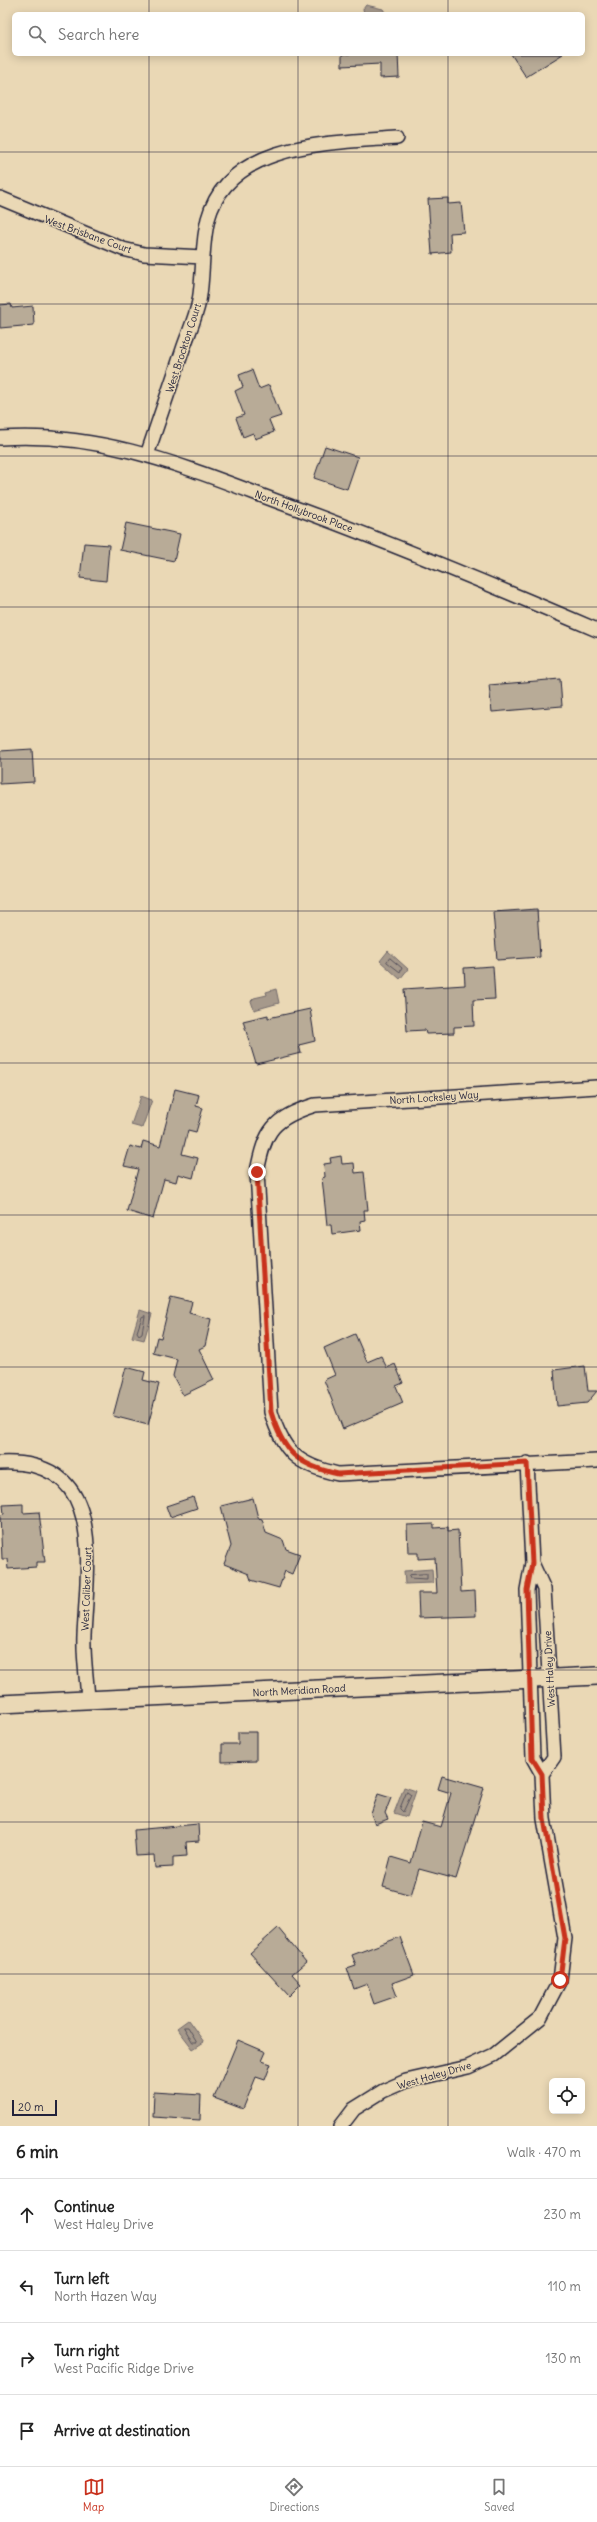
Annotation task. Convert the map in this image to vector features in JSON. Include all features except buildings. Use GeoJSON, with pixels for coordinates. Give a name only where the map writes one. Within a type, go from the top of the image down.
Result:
{"type":"FeatureCollection","features":[{"type":"Feature","properties":{"kind":"street","name":"West Brockton Court"},"geometry":{"type":"LineString","coordinates":[[147,455],[199,302],[208,219],[215,201],[227,185],[241,172],[280,153],[300,147],[397,138]]}},
{"type":"Feature","properties":{"kind":"street","name":"West Brisbane Court"},"geometry":{"type":"LineString","coordinates":[[0,198],[22,209],[123,249],[144,254],[204,257]]}},
{"type":"Feature","properties":{"kind":"street","name":"North Hollybrook Place"},"geometry":{"type":"LineString","coordinates":[[0,438],[47,437],[80,439],[147,455],[366,533],[597,630]]}},
{"type":"Feature","properties":{"kind":"street","name":"North Locksley Way"},"geometry":{"type":"LineString","coordinates":[[527,1463],[338,1474],[315,1469],[293,1456],[278,1435],[271,1412],[258,1179],[263,1143],[276,1123],[295,1111],[315,1105],[597,1087]]}},
{"type":"Feature","properties":{"kind":"street"},"geometry":{"type":"LineString","coordinates":[[527,1463],[597,1461]]}},
{"type":"Feature","properties":{"kind":"street","name":"West Caliber Court"},"geometry":{"type":"LineString","coordinates":[[0,1462],[20,1462],[40,1466],[60,1478],[74,1494],[84,1512],[88,1544],[84,1638],[88,1700]]}},
{"type":"Feature","properties":{"kind":"street","name":"West Haley Drive"},"geometry":{"type":"LineString","coordinates":[[341,2126],[354,2109],[383,2091],[406,2081],[468,2067],[494,2055],[540,2018],[560,1980],[565,1938],[544,1819],[542,1774],[532,1758],[527,1590],[532,1563],[527,1463]]}},
{"type":"Feature","properties":{"kind":"street","name":"West Haley Drive"},"geometry":{"type":"LineString","coordinates":[[532,1563],[544,1589],[554,1757],[542,1774]]}},
{"type":"Feature","properties":{"kind":"street","name":"North Meridian Road"},"geometry":{"type":"LineString","coordinates":[[0,1704],[597,1676]]}},
{"type":"Feature","properties":{"kind":"water"},"geometry":{"type":"Polygon","coordinates":[[[366,5],[383,9],[385,12],[364,12],[363,9],[366,5]]]}},
{"type":"Feature","properties":{"kind":"water"},"geometry":{"type":"Polygon","coordinates":[[[388,951],[408,969],[400,979],[380,961],[388,951]]]}},
{"type":"Feature","properties":{"kind":"water"},"geometry":{"type":"Polygon","coordinates":[[[276,989],[279,1003],[254,1010],[251,1001],[254,998],[267,995],[266,992],[276,989]]]}},
{"type":"Feature","properties":{"kind":"water"},"geometry":{"type":"Polygon","coordinates":[[[141,1096],[152,1100],[142,1128],[131,1125],[141,1096]]]}},
{"type":"Feature","properties":{"kind":"water"},"geometry":{"type":"Polygon","coordinates":[[[140,1310],[152,1314],[144,1340],[132,1337],[140,1310]]]}},
{"type":"Feature","properties":{"kind":"water"},"geometry":{"type":"Polygon","coordinates":[[[432,1569],[433,1583],[405,1584],[404,1571],[432,1569]]]}},
{"type":"Feature","properties":{"kind":"water"},"geometry":{"type":"Polygon","coordinates":[[[404,1787],[416,1791],[407,1817],[394,1813],[404,1787]]]}},
{"type":"Feature","properties":{"kind":"water"},"geometry":{"type":"Polygon","coordinates":[[[188,2020],[204,2042],[193,2049],[177,2028],[188,2020]]]}},
{"type":"Feature","properties":{"kind":"route"},"geometry":{"type":"LineString","coordinates":[[257,1172],[271,1412],[278,1435],[293,1456],[315,1469],[338,1474],[527,1463],[532,1563],[527,1590],[532,1758],[542,1774],[544,1819],[560,1901],[565,1938],[560,1980]]}}]}
